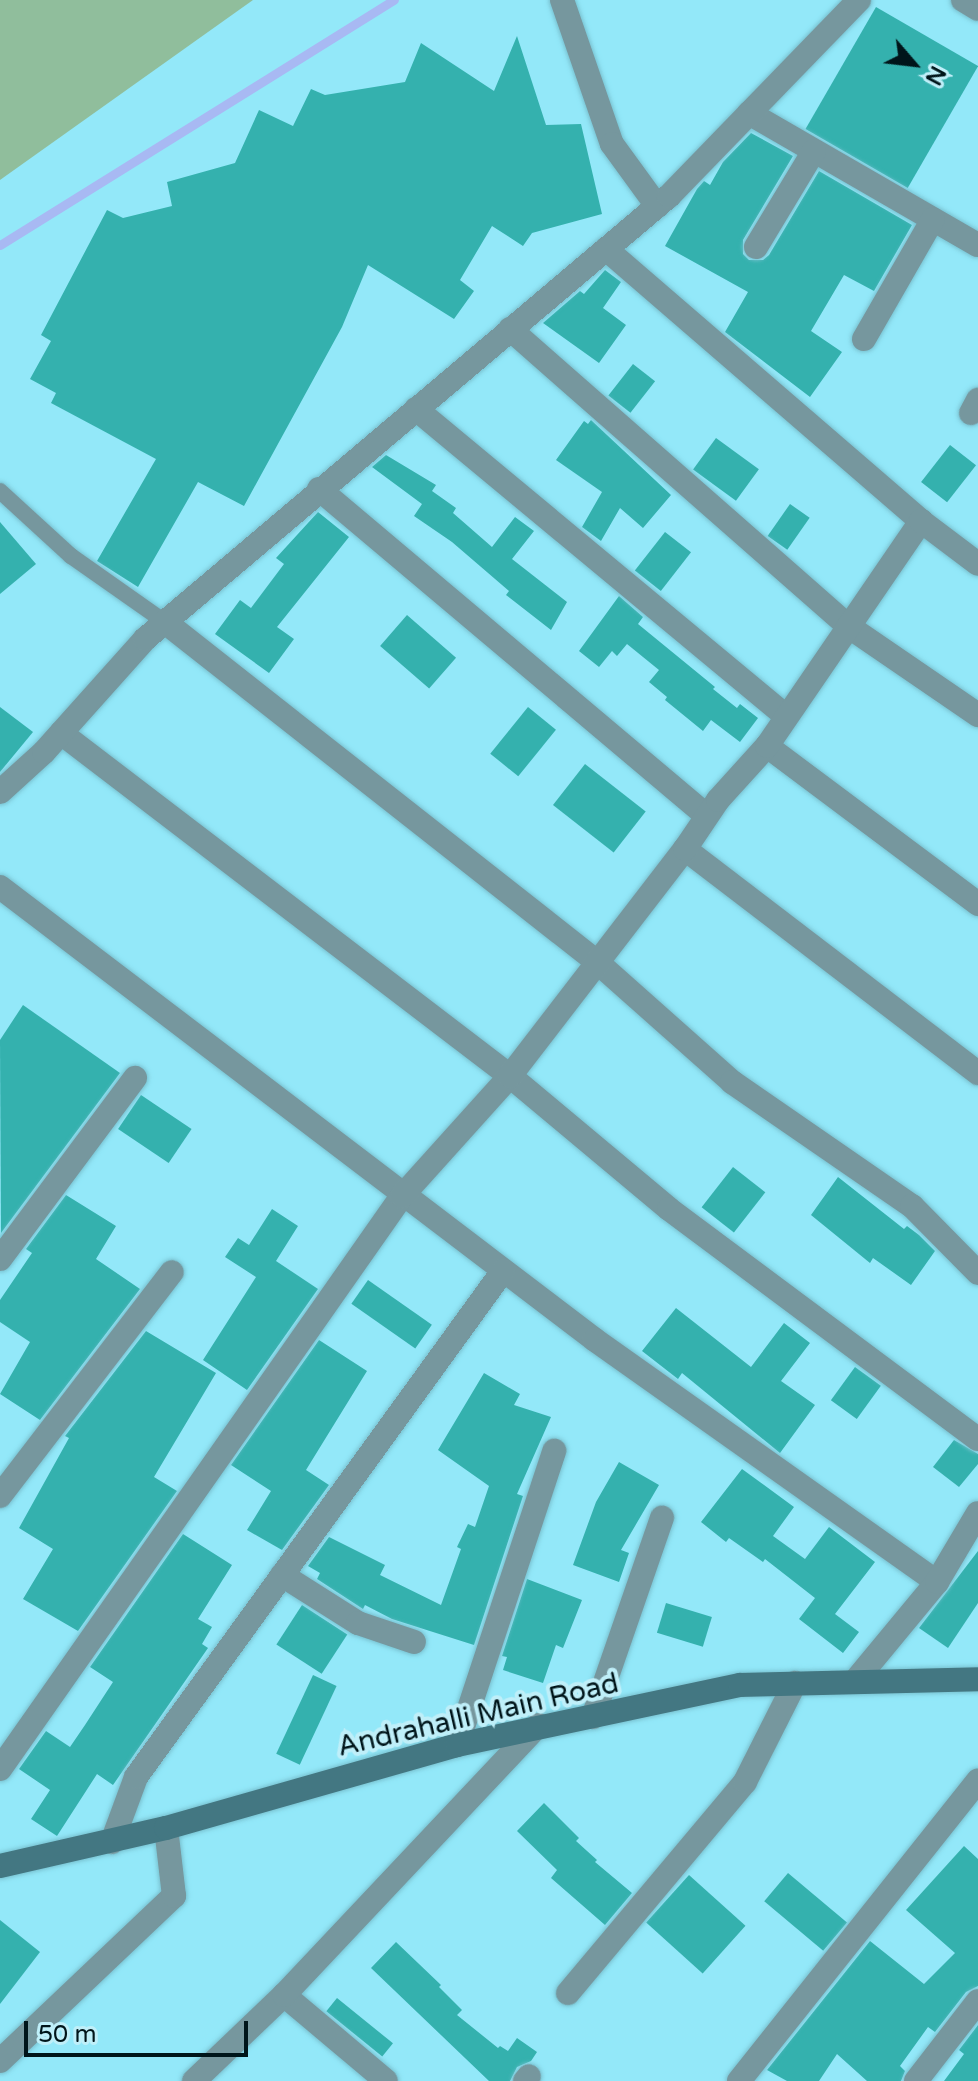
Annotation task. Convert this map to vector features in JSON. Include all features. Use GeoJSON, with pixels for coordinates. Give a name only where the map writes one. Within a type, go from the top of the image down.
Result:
{"type":"FeatureCollection","features":[{"type":"Feature","properties":{"kind":"main road","name":"Andrahalli Main Road"},"geometry":{"type":"LineString","coordinates":[[5,1870],[166,1828],[457,1745],[538,1725],[593,1717],[740,1685],[978,1679]]}},
{"type":"Feature","properties":{"kind":"street"},"geometry":{"type":"LineString","coordinates":[[562,0],[612,144],[657,206]]}},
{"type":"Feature","properties":{"kind":"street"},"geometry":{"type":"LineString","coordinates":[[0,792],[61,733],[165,622],[657,206],[859,0]]}},
{"type":"Feature","properties":{"kind":"street"},"geometry":{"type":"LineString","coordinates":[[963,0],[978,9]]}},
{"type":"Feature","properties":{"kind":"street"},"geometry":{"type":"LineString","coordinates":[[749,113],[978,245]]}},
{"type":"Feature","properties":{"kind":"street"},"geometry":{"type":"LineString","coordinates":[[756,247],[814,151]]}},
{"type":"Feature","properties":{"kind":"street"},"geometry":{"type":"LineString","coordinates":[[864,339],[933,219]]}},
{"type":"Feature","properties":{"kind":"street"},"geometry":{"type":"LineString","coordinates":[[606,249],[921,521],[978,564]]}},
{"type":"Feature","properties":{"kind":"street"},"geometry":{"type":"LineString","coordinates":[[510,329],[848,626],[978,715]]}},
{"type":"Feature","properties":{"kind":"street"},"geometry":{"type":"LineString","coordinates":[[416,409],[785,715]]}},
{"type":"Feature","properties":{"kind":"street"},"geometry":{"type":"LineString","coordinates":[[319,489],[707,816]]}},
{"type":"Feature","properties":{"kind":"street"},"geometry":{"type":"LineString","coordinates":[[0,1769],[402,1196],[510,1076],[707,816],[767,746],[785,715],[921,521]]}},
{"type":"Feature","properties":{"kind":"street"},"geometry":{"type":"LineString","coordinates":[[165,622],[597,962],[732,1082],[912,1206],[978,1273]]}},
{"type":"Feature","properties":{"kind":"street"},"geometry":{"type":"LineString","coordinates":[[61,733],[510,1076],[669,1209],[978,1439]]}},
{"type":"Feature","properties":{"kind":"street"},"geometry":{"type":"LineString","coordinates":[[767,746],[978,904]]}},
{"type":"Feature","properties":{"kind":"street"},"geometry":{"type":"LineString","coordinates":[[685,849],[978,1073]]}},
{"type":"Feature","properties":{"kind":"street"},"geometry":{"type":"LineString","coordinates":[[0,887],[503,1271],[937,1582]]}},
{"type":"Feature","properties":{"kind":"street"},"geometry":{"type":"LineString","coordinates":[[0,1259],[135,1078]]}},
{"type":"Feature","properties":{"kind":"street"},"geometry":{"type":"LineString","coordinates":[[112,1842],[136,1777],[503,1271]]}},
{"type":"Feature","properties":{"kind":"street"},"geometry":{"type":"LineString","coordinates":[[0,1496],[172,1272]]}},
{"type":"Feature","properties":{"kind":"street"},"geometry":{"type":"LineString","coordinates":[[457,1745],[554,1451]]}},
{"type":"Feature","properties":{"kind":"street"},"geometry":{"type":"LineString","coordinates":[[856,1680],[937,1582],[978,1513]]}},
{"type":"Feature","properties":{"kind":"street"},"geometry":{"type":"LineString","coordinates":[[593,1717],[662,1518]]}},
{"type":"Feature","properties":{"kind":"street"},"geometry":{"type":"LineString","coordinates":[[282,1575],[358,1623],[414,1642]]}},
{"type":"Feature","properties":{"kind":"street"},"geometry":{"type":"LineString","coordinates":[[568,1993],[745,1782],[795,1683]]}},
{"type":"Feature","properties":{"kind":"street"},"geometry":{"type":"LineString","coordinates":[[194,2081],[284,1995],[538,1725]]}},
{"type":"Feature","properties":{"kind":"street"},"geometry":{"type":"LineString","coordinates":[[739,2081],[978,1781]]}},
{"type":"Feature","properties":{"kind":"street"},"geometry":{"type":"LineString","coordinates":[[0,2061],[174,1896],[166,1828]]}},
{"type":"Feature","properties":{"kind":"street"},"geometry":{"type":"LineString","coordinates":[[284,1995],[386,2081]]}},
{"type":"Feature","properties":{"kind":"street"},"geometry":{"type":"LineString","coordinates":[[916,2081],[978,2001]]}},
{"type":"Feature","properties":{"kind":"lane"},"geometry":{"type":"LineString","coordinates":[[0,491],[71,556],[165,622]]}},
{"type":"Feature","properties":{"kind":"green space"},"geometry":{"type":"Polygon","coordinates":[[[0,0],[253,0],[0,180],[0,0]]]}},
{"type":"Feature","properties":{"kind":"building"},"geometry":{"type":"Polygon","coordinates":[[[876,7],[978,66],[908,188],[806,129],[876,7]]]}},
{"type":"Feature","properties":{"kind":"building"},"geometry":{"type":"Polygon","coordinates":[[[517,36],[546,125],[581,124],[602,214],[532,233],[523,246],[492,226],[460,280],[474,291],[454,319],[368,265],[342,327],[244,506],[198,482],[138,587],[97,561],[156,459],[51,403],[56,393],[30,379],[51,341],[41,335],[107,210],[123,218],[172,206],[167,182],[235,163],[259,110],[293,126],[311,89],[325,95],[405,82],[421,43],[494,91],[517,36]]]}},
{"type":"Feature","properties":{"kind":"building"},"geometry":{"type":"Polygon","coordinates":[[[751,133],[793,156],[743,240],[743,254],[749,260],[763,260],[769,255],[819,171],[912,225],[874,291],[844,275],[811,331],[842,352],[810,397],[725,332],[748,292],[665,246],[697,189],[704,181],[710,185],[723,162],[751,133]]]}},
{"type":"Feature","properties":{"kind":"building"},"geometry":{"type":"Polygon","coordinates":[[[605,270],[621,282],[603,308],[626,325],[599,363],[543,323],[580,291],[584,294],[605,270]]]}},
{"type":"Feature","properties":{"kind":"building"},"geometry":{"type":"Polygon","coordinates":[[[633,364],[655,381],[630,413],[608,396],[633,364]]]}},
{"type":"Feature","properties":{"kind":"building"},"geometry":{"type":"Polygon","coordinates":[[[591,420],[671,495],[643,528],[620,508],[601,541],[582,527],[602,492],[556,460],[584,421],[588,424],[591,420]]]}},
{"type":"Feature","properties":{"kind":"building"},"geometry":{"type":"Polygon","coordinates":[[[716,438],[759,469],[736,501],[693,470],[716,438]]]}},
{"type":"Feature","properties":{"kind":"building"},"geometry":{"type":"Polygon","coordinates":[[[950,445],[976,465],[947,502],[921,482],[950,445]]]}},
{"type":"Feature","properties":{"kind":"building"},"geometry":{"type":"Polygon","coordinates":[[[386,455],[436,485],[432,491],[456,508],[453,513],[492,547],[515,517],[534,531],[512,559],[567,602],[551,630],[506,595],[509,591],[452,542],[414,516],[422,504],[372,467],[386,455]]]}},
{"type":"Feature","properties":{"kind":"building"},"geometry":{"type":"Polygon","coordinates":[[[790,504],[810,518],[787,550],[768,536],[790,504]]]}},
{"type":"Feature","properties":{"kind":"building"},"geometry":{"type":"Polygon","coordinates":[[[318,512],[349,537],[277,627],[294,639],[269,673],[215,634],[240,600],[251,608],[284,564],[276,558],[318,512]]]}},
{"type":"Feature","properties":{"kind":"building"},"geometry":{"type":"Polygon","coordinates":[[[0,522],[36,564],[0,594],[0,522]]]}},
{"type":"Feature","properties":{"kind":"building"},"geometry":{"type":"Polygon","coordinates":[[[665,532],[691,552],[661,591],[635,571],[665,532]]]}},
{"type":"Feature","properties":{"kind":"building"},"geometry":{"type":"Polygon","coordinates":[[[619,596],[643,617],[638,624],[737,708],[740,704],[758,718],[740,742],[711,720],[703,731],[665,700],[667,697],[649,682],[659,670],[627,644],[617,656],[612,651],[599,667],[579,651],[619,596]]]}},
{"type":"Feature","properties":{"kind":"building"},"geometry":{"type":"Polygon","coordinates":[[[407,615],[456,658],[429,689],[380,646],[407,615]]]}},
{"type":"Feature","properties":{"kind":"building"},"geometry":{"type":"Polygon","coordinates":[[[0,707],[33,732],[0,772],[0,707]]]}},
{"type":"Feature","properties":{"kind":"building"},"geometry":{"type":"Polygon","coordinates":[[[528,707],[556,730],[518,776],[490,754],[528,707]]]}},
{"type":"Feature","properties":{"kind":"building"},"geometry":{"type":"Polygon","coordinates":[[[585,764],[646,811],[614,852],[553,805],[585,764]]]}},
{"type":"Feature","properties":{"kind":"building"},"geometry":{"type":"Polygon","coordinates":[[[23,1005],[120,1073],[1,1233],[0,1040],[23,1005]]]}},
{"type":"Feature","properties":{"kind":"building"},"geometry":{"type":"Polygon","coordinates":[[[141,1095],[192,1129],[169,1163],[118,1129],[141,1095]]]}},
{"type":"Feature","properties":{"kind":"building"},"geometry":{"type":"Polygon","coordinates":[[[733,1167],[765,1192],[734,1232],[702,1207],[733,1167]]]}},
{"type":"Feature","properties":{"kind":"building"},"geometry":{"type":"Polygon","coordinates":[[[838,1177],[904,1229],[907,1226],[919,1235],[935,1251],[911,1285],[873,1258],[870,1263],[811,1215],[838,1177]]]}},
{"type":"Feature","properties":{"kind":"building"},"geometry":{"type":"Polygon","coordinates":[[[66,1195],[116,1226],[96,1259],[140,1289],[40,1420],[0,1394],[30,1342],[0,1322],[0,1300],[32,1253],[26,1249],[66,1195]]]}},
{"type":"Feature","properties":{"kind":"building"},"geometry":{"type":"Polygon","coordinates":[[[272,1209],[298,1226],[276,1261],[318,1289],[247,1390],[203,1360],[256,1277],[225,1257],[238,1238],[249,1245],[272,1209]]]}},
{"type":"Feature","properties":{"kind":"building"},"geometry":{"type":"Polygon","coordinates":[[[368,1280],[432,1325],[415,1348],[351,1304],[368,1280]]]}},
{"type":"Feature","properties":{"kind":"building"},"geometry":{"type":"Polygon","coordinates":[[[676,1308],[751,1367],[784,1323],[810,1343],[781,1381],[815,1405],[780,1453],[682,1373],[678,1379],[642,1351],[676,1308]]]}},
{"type":"Feature","properties":{"kind":"building"},"geometry":{"type":"Polygon","coordinates":[[[146,1331],[216,1373],[154,1477],[177,1491],[78,1631],[23,1599],[53,1549],[19,1528],[69,1438],[65,1436],[146,1331]]]}},
{"type":"Feature","properties":{"kind":"building"},"geometry":{"type":"Polygon","coordinates":[[[319,1340],[367,1371],[306,1470],[329,1485],[282,1550],[247,1530],[271,1491],[231,1465],[319,1340]]]}},
{"type":"Feature","properties":{"kind":"building"},"geometry":{"type":"Polygon","coordinates":[[[855,1367],[881,1386],[857,1419],[831,1400],[855,1367]]]}},
{"type":"Feature","properties":{"kind":"building"},"geometry":{"type":"Polygon","coordinates":[[[484,1373],[520,1394],[514,1405],[551,1417],[517,1494],[523,1496],[474,1645],[392,1619],[365,1605],[363,1609],[317,1579],[320,1573],[308,1566],[329,1537],[385,1565],[380,1575],[441,1605],[461,1549],[457,1547],[468,1524],[475,1527],[489,1486],[438,1450],[484,1373]]]}},
{"type":"Feature","properties":{"kind":"building"},"geometry":{"type":"Polygon","coordinates":[[[954,1440],[978,1454],[978,1464],[959,1487],[933,1467],[954,1440]]]}},
{"type":"Feature","properties":{"kind":"building"},"geometry":{"type":"Polygon","coordinates":[[[619,1462],[659,1485],[621,1550],[629,1553],[619,1582],[573,1565],[596,1502],[619,1462]]]}},
{"type":"Feature","properties":{"kind":"building"},"geometry":{"type":"Polygon","coordinates":[[[742,1469],[794,1507],[773,1536],[805,1559],[829,1527],[875,1562],[835,1614],[859,1632],[843,1653],[799,1619],[815,1598],[765,1559],[763,1562],[729,1538],[726,1542],[701,1522],[742,1469]]]}},
{"type":"Feature","properties":{"kind":"building"},"geometry":{"type":"Polygon","coordinates":[[[183,1534],[232,1565],[198,1619],[212,1627],[202,1644],[208,1648],[113,1785],[97,1774],[57,1836],[31,1819],[50,1790],[19,1769],[46,1731],[70,1747],[113,1682],[90,1667],[183,1534]]]}},
{"type":"Feature","properties":{"kind":"building"},"geometry":{"type":"Polygon","coordinates":[[[978,1551],[978,1603],[948,1648],[919,1628],[978,1551]]]}},
{"type":"Feature","properties":{"kind":"building"},"geometry":{"type":"Polygon","coordinates":[[[527,1579],[582,1600],[563,1648],[556,1645],[543,1683],[503,1670],[507,1657],[502,1656],[527,1579]]]}},
{"type":"Feature","properties":{"kind":"building"},"geometry":{"type":"Polygon","coordinates":[[[666,1603],[712,1617],[703,1647],[657,1633],[666,1603]]]}},
{"type":"Feature","properties":{"kind":"building"},"geometry":{"type":"Polygon","coordinates":[[[302,1605],[347,1634],[322,1674],[276,1644],[302,1605]]]}},
{"type":"Feature","properties":{"kind":"building"},"geometry":{"type":"Polygon","coordinates":[[[313,1675],[337,1686],[300,1765],[276,1754],[313,1675]]]}},
{"type":"Feature","properties":{"kind":"building"},"geometry":{"type":"Polygon","coordinates":[[[544,1803],[579,1838],[576,1841],[597,1860],[595,1862],[632,1893],[605,1925],[551,1878],[557,1870],[517,1831],[544,1803]]]}},
{"type":"Feature","properties":{"kind":"building"},"geometry":{"type":"Polygon","coordinates":[[[964,1846],[978,1859],[978,1986],[966,1992],[935,2032],[928,2027],[900,2066],[905,2071],[901,2081],[867,2081],[837,2054],[819,2081],[787,2081],[767,2070],[870,1941],[924,1984],[955,1953],[906,1910],[964,1846]]]}},
{"type":"Feature","properties":{"kind":"building"},"geometry":{"type":"Polygon","coordinates":[[[788,1873],[847,1922],[823,1951],[764,1901],[788,1873]]]}},
{"type":"Feature","properties":{"kind":"building"},"geometry":{"type":"Polygon","coordinates":[[[689,1875],[745,1926],[703,1973],[646,1923],[689,1875]]]}},
{"type":"Feature","properties":{"kind":"building"},"geometry":{"type":"Polygon","coordinates":[[[0,1920],[40,1952],[0,2004],[0,1920]]]}},
{"type":"Feature","properties":{"kind":"building"},"geometry":{"type":"Polygon","coordinates":[[[396,1942],[462,2010],[457,2015],[498,2048],[500,2046],[508,2051],[517,2038],[537,2052],[531,2061],[517,2067],[510,2081],[489,2081],[371,1968],[396,1942]]]}},
{"type":"Feature","properties":{"kind":"building"},"geometry":{"type":"Polygon","coordinates":[[[337,1998],[393,2043],[382,2057],[326,2011],[337,1998]]]}},
{"type":"Feature","properties":{"kind":"building"},"geometry":{"type":"Polygon","coordinates":[[[978,2025],[978,2081],[944,2081],[964,2054],[959,2050],[978,2025]]]}},
{"type":"Feature","properties":{"kind":"waterway"},"geometry":{"type":"LineString","coordinates":[[0,245],[394,0]]}}]}
